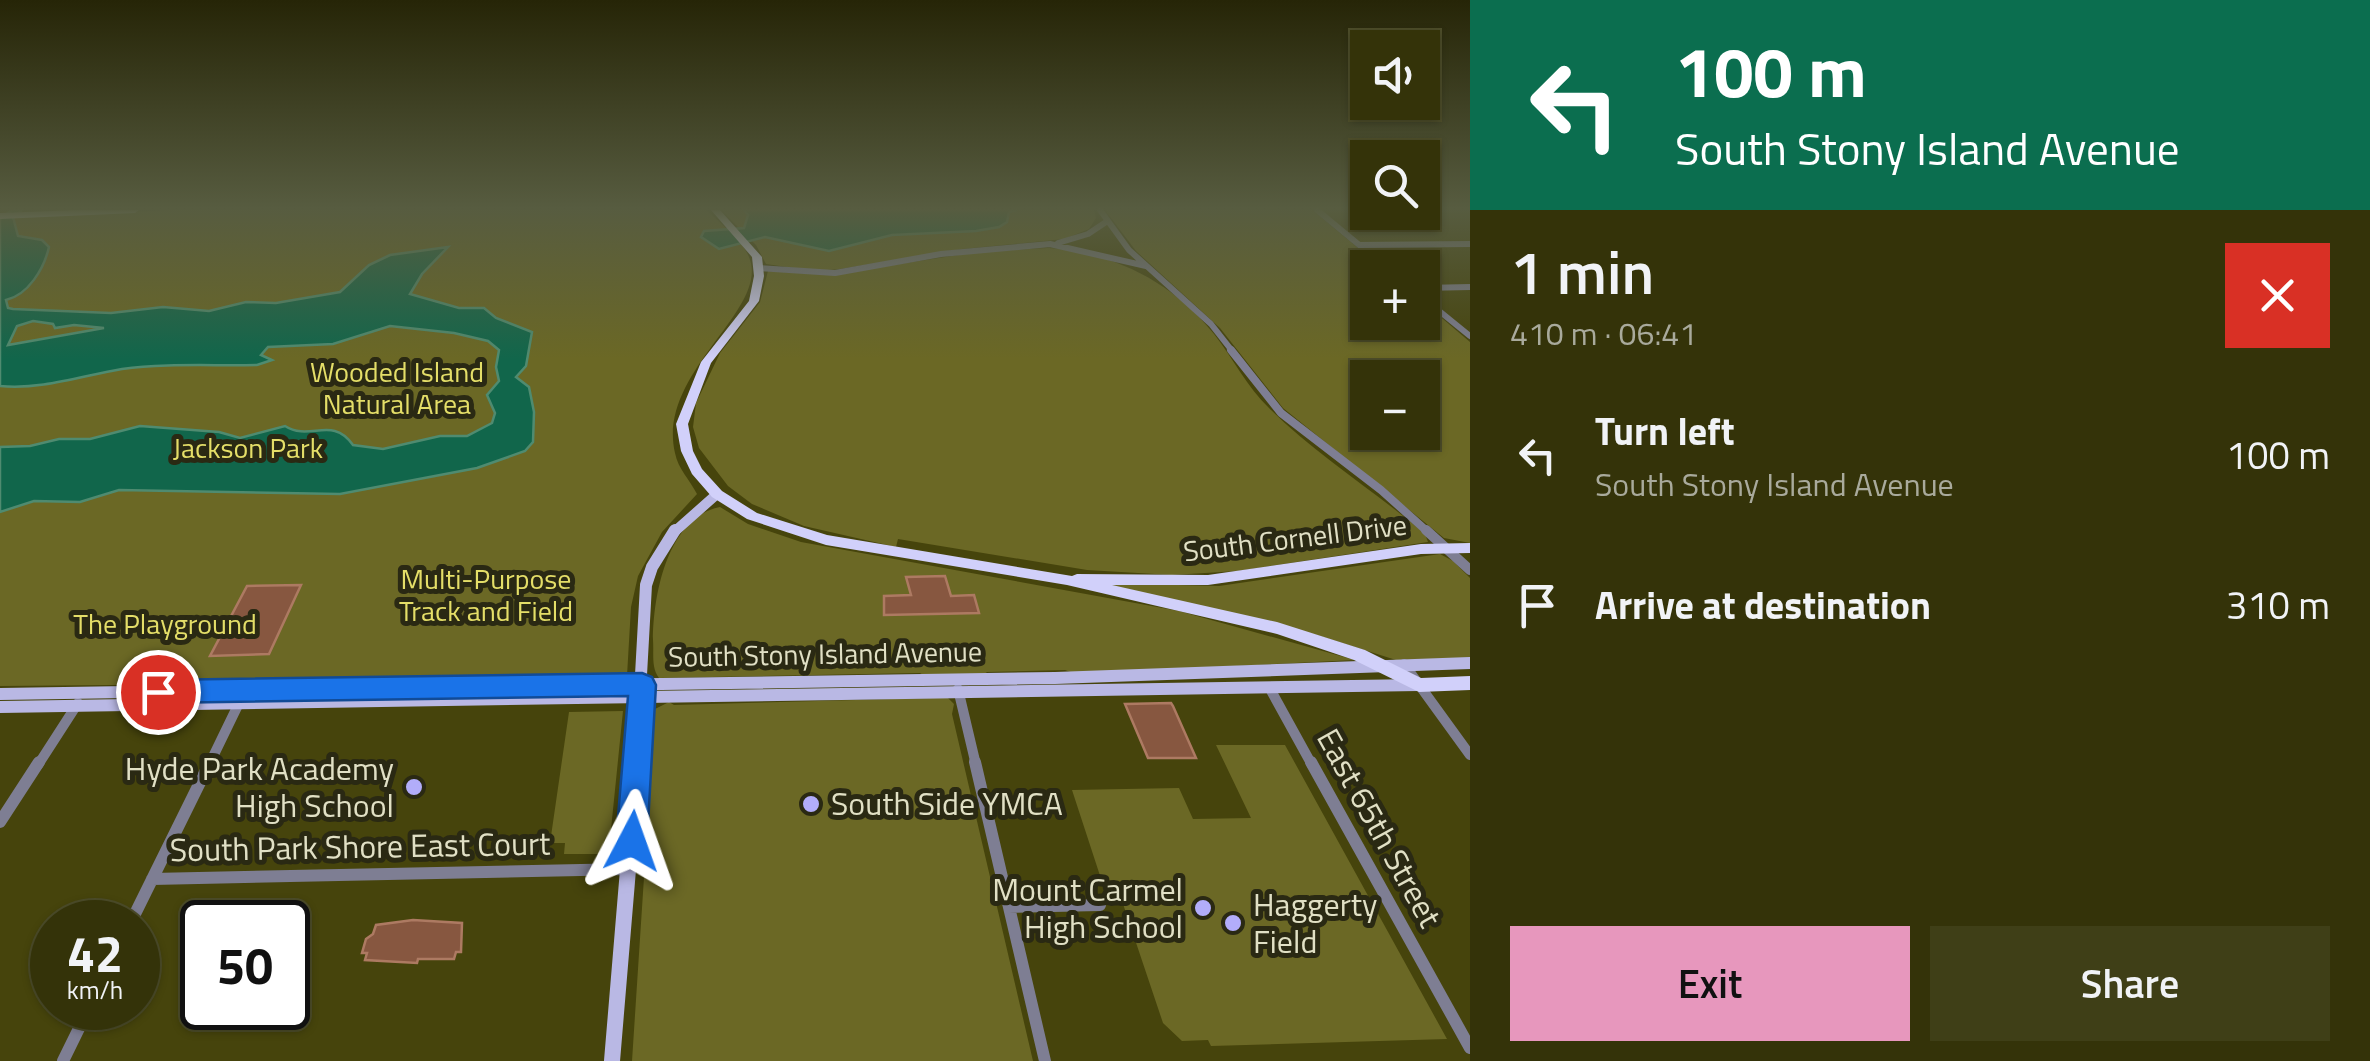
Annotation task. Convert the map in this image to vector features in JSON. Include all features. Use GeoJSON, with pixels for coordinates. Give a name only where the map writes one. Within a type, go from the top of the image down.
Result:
{"type":"FeatureCollection","features":[{"type":"Feature","properties":{"kind":"highway"},"geometry":{"type":"LineString","coordinates":[[717,494],[687,451],[682,424],[706,362],[754,301],[759,268],[756,260]]}},
{"type":"Feature","properties":{"kind":"highway","name":"South Cornell Drive"},"geometry":{"type":"LineString","coordinates":[[717,494],[752,516],[826,540],[1067,580],[1277,628],[1380,666],[1419,685]]}},
{"type":"Feature","properties":{"kind":"highway","name":"South Cornell Drive"},"geometry":{"type":"LineString","coordinates":[[1067,580],[1208,580],[1470,548]]}},
{"type":"Feature","properties":{"kind":"highway","name":"South Stony Island Avenue"},"geometry":{"type":"LineString","coordinates":[[1419,685],[1470,684]]}},
{"type":"Feature","properties":{"kind":"main road"},"geometry":{"type":"LineString","coordinates":[[612,1061],[642,691],[642,611],[652,567],[674,531],[717,494]]}},
{"type":"Feature","properties":{"kind":"main road","name":"South Stony Island Avenue"},"geometry":{"type":"LineString","coordinates":[[958,686],[1470,663]]}},
{"type":"Feature","properties":{"kind":"main road","name":"South Stony Island Avenue"},"geometry":{"type":"LineString","coordinates":[[0,694],[80,699],[958,686],[1419,685]]}},
{"type":"Feature","properties":{"kind":"main road","name":"South Stony Island Avenue"},"geometry":{"type":"LineString","coordinates":[[0,707],[80,699]]}},
{"type":"Feature","properties":{"kind":"street"},"geometry":{"type":"LineString","coordinates":[[759,268],[835,272],[917,260]]}},
{"type":"Feature","properties":{"kind":"street"},"geometry":{"type":"LineString","coordinates":[[1118,260],[1146,266]]}},
{"type":"Feature","properties":{"kind":"street"},"geometry":{"type":"LineString","coordinates":[[1140,260],[1202,314],[1281,412],[1470,570]]}},
{"type":"Feature","properties":{"kind":"street"},"geometry":{"type":"LineString","coordinates":[[1440,288],[1470,288]]}},
{"type":"Feature","properties":{"kind":"street"},"geometry":{"type":"LineString","coordinates":[[1440,312],[1470,336]]}},
{"type":"Feature","properties":{"kind":"street"},"geometry":{"type":"LineString","coordinates":[[1404,664],[1470,755]]}},
{"type":"Feature","properties":{"kind":"street"},"geometry":{"type":"LineString","coordinates":[[958,686],[1045,1061]]}},
{"type":"Feature","properties":{"kind":"street","name":"East 65th Street"},"geometry":{"type":"LineString","coordinates":[[1269,687],[1470,1048]]}},
{"type":"Feature","properties":{"kind":"street"},"geometry":{"type":"LineString","coordinates":[[142,900],[242,697]]}},
{"type":"Feature","properties":{"kind":"street"},"geometry":{"type":"LineString","coordinates":[[0,822],[80,699]]}},
{"type":"Feature","properties":{"kind":"street","name":"South Park Shore East Court"},"geometry":{"type":"LineString","coordinates":[[152,879],[630,869]]}},
{"type":"Feature","properties":{"kind":"street"},"geometry":{"type":"LineString","coordinates":[[1009,907],[1100,904]]}},
{"type":"Feature","properties":{"kind":"street"},"geometry":{"type":"LineString","coordinates":[[63,1061],[78,1030]]}},
{"type":"Feature","properties":{"kind":"green space","name":"Jackson Park"},"geometry":{"type":"Polygon","coordinates":[[[0,260],[749,260],[751,277],[744,299],[696,369],[674,423],[675,453],[697,494],[662,532],[638,576],[631,607],[627,676],[587,681],[0,686],[0,260]]]}},
{"type":"Feature","properties":{"kind":"green space"},"geometry":{"type":"Polygon","coordinates":[[[764,260],[898,260],[815,271],[766,264],[764,260]]]}},
{"type":"Feature","properties":{"kind":"green space"},"geometry":{"type":"Polygon","coordinates":[[[929,260],[1105,260],[1140,273],[1197,315],[1269,408],[1425,534],[1428,542],[1238,571],[1172,575],[1087,570],[898,539],[896,547],[804,526],[752,504],[728,486],[699,448],[693,427],[696,403],[720,353],[760,302],[768,271],[828,275],[929,260]]]}},
{"type":"Feature","properties":{"kind":"green space"},"geometry":{"type":"Polygon","coordinates":[[[1145,260],[1350,260],[1350,340],[1440,340],[1440,316],[1470,342],[1470,543],[1444,538],[1283,408],[1220,328],[1145,260]]]}},
{"type":"Feature","properties":{"kind":"green space"},"geometry":{"type":"Polygon","coordinates":[[[720,507],[748,524],[801,542],[1179,611],[1355,660],[1076,674],[1065,670],[983,675],[659,678],[653,660],[654,622],[667,561],[687,526],[720,507]]]}},
{"type":"Feature","properties":{"kind":"green space"},"geometry":{"type":"Polygon","coordinates":[[[1440,554],[1470,578],[1470,658],[1396,660],[1317,635],[1096,583],[1219,586],[1440,554]]]}},
{"type":"Feature","properties":{"kind":"green space","name":"South Side YMCA"},"geometry":{"type":"Polygon","coordinates":[[[948,698],[954,704],[952,714],[1033,1061],[632,1061],[655,709],[669,702],[674,705],[948,698]]]}},
{"type":"Feature","properties":{"kind":"green space"},"geometry":{"type":"Polygon","coordinates":[[[623,711],[609,849],[603,854],[564,854],[565,843],[550,843],[569,712],[623,711]]]}},
{"type":"Feature","properties":{"kind":"green space","name":"Haggerty Field"},"geometry":{"type":"Polygon","coordinates":[[[1216,745],[1285,745],[1447,1039],[1211,1046],[1208,1040],[1182,1041],[1163,1023],[1120,895],[1106,894],[1072,790],[1179,788],[1193,819],[1251,818],[1216,745]]]}},
{"type":"Feature","properties":{"kind":"shaded area"},"geometry":{"type":"Polygon","coordinates":[[[0,260],[45,260],[34,280],[21,293],[6,300],[8,308],[111,313],[163,307],[209,311],[246,302],[276,303],[340,292],[381,260],[436,260],[410,294],[459,308],[484,308],[496,318],[532,332],[526,366],[516,377],[529,387],[534,412],[533,442],[525,451],[477,468],[340,494],[119,490],[80,502],[34,501],[0,512],[0,447],[90,439],[140,426],[219,432],[240,438],[285,426],[303,432],[329,430],[345,436],[353,445],[383,449],[440,436],[467,436],[492,423],[495,413],[487,395],[499,381],[499,350],[488,341],[454,333],[390,326],[333,344],[268,347],[261,355],[272,360],[257,365],[138,367],[46,384],[0,386],[0,260]],[[33,321],[17,326],[8,345],[104,328],[55,328],[53,324],[33,321]]]}},
{"type":"Feature","properties":{"kind":"building"},"geometry":{"type":"Polygon","coordinates":[[[945,576],[951,596],[974,595],[979,613],[884,615],[884,596],[911,595],[906,577],[945,576]]]}},
{"type":"Feature","properties":{"kind":"building"},"geometry":{"type":"Polygon","coordinates":[[[301,585],[269,654],[210,656],[247,586],[301,585]]]}},
{"type":"Feature","properties":{"kind":"building"},"geometry":{"type":"Polygon","coordinates":[[[1171,703],[1196,758],[1148,758],[1125,704],[1171,703]]]}},
{"type":"Feature","properties":{"kind":"building"},"geometry":{"type":"Polygon","coordinates":[[[413,920],[462,923],[461,952],[456,952],[454,959],[418,959],[417,963],[365,960],[367,953],[362,953],[366,939],[376,925],[413,920]]]}},
{"type":"Feature","properties":{"kind":"place","name":"Hyde Park Academy High School"},"geometry":{"type":"Point","coordinates":[414,787]}},
{"type":"Feature","properties":{"kind":"place","name":"South Side YMCA"},"geometry":{"type":"Point","coordinates":[811,804]}},
{"type":"Feature","properties":{"kind":"place","name":"Mount Carmel High School"},"geometry":{"type":"Point","coordinates":[1203,908]}},
{"type":"Feature","properties":{"kind":"place","name":"Haggerty Field"},"geometry":{"type":"Point","coordinates":[1233,923]}},
{"type":"Feature","properties":{"kind":"route"},"geometry":{"type":"LineString","coordinates":[[158,692],[642,685],[632,841]]}},
{"type":"Feature","properties":{"kind":"park label","name":"Wooded Island Natural Area"},"geometry":{"type":"Point","coordinates":[397,388]}},
{"type":"Feature","properties":{"kind":"park label","name":"Multi-Purpose Track and Field"},"geometry":{"type":"Point","coordinates":[486,595]}},
{"type":"Feature","properties":{"kind":"park label","name":"The Playground"},"geometry":{"type":"Point","coordinates":[165,624]}}]}
